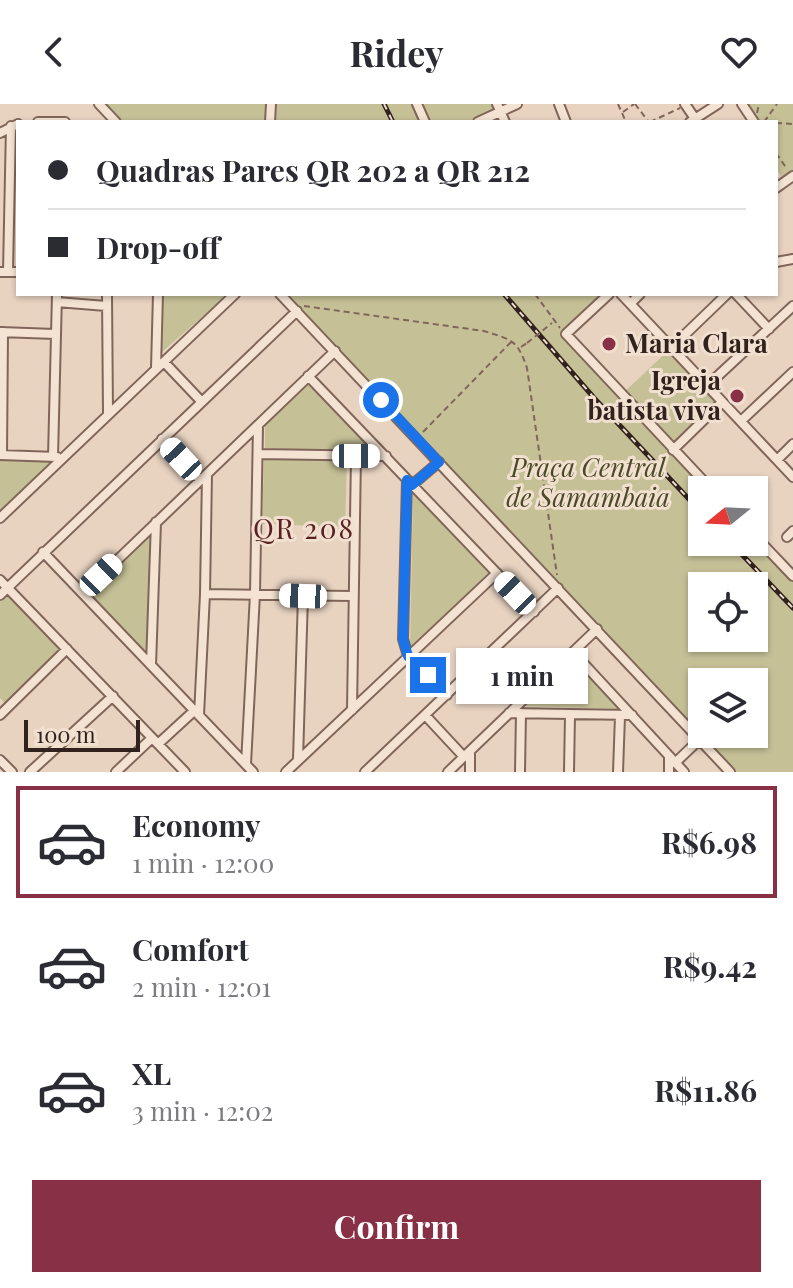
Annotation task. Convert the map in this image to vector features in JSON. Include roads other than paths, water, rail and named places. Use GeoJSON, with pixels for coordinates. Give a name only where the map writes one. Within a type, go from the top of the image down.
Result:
{"type":"FeatureCollection","features":[{"type":"Feature","properties":{"kind":"street"},"geometry":{"type":"LineString","coordinates":[[99,104],[114,120]]}},
{"type":"Feature","properties":{"kind":"street"},"geometry":{"type":"LineString","coordinates":[[481,120],[499,108],[517,104]]}},
{"type":"Feature","properties":{"kind":"street"},"geometry":{"type":"LineString","coordinates":[[694,120],[718,104]]}},
{"type":"Feature","properties":{"kind":"street"},"geometry":{"type":"LineString","coordinates":[[0,133],[15,125]]}},
{"type":"Feature","properties":{"kind":"street"},"geometry":{"type":"LineString","coordinates":[[4,272],[15,125]]}},
{"type":"Feature","properties":{"kind":"street"},"geometry":{"type":"LineString","coordinates":[[107,296],[108,413]]}},
{"type":"Feature","properties":{"kind":"street"},"geometry":{"type":"LineString","coordinates":[[158,296],[160,365],[201,401]]}},
{"type":"Feature","properties":{"kind":"street"},"geometry":{"type":"LineString","coordinates":[[1,514],[65,457],[230,296]]}},
{"type":"Feature","properties":{"kind":"street"},"geometry":{"type":"LineString","coordinates":[[607,296],[566,334],[698,476]]}},
{"type":"Feature","properties":{"kind":"street"},"geometry":{"type":"LineString","coordinates":[[623,296],[793,477]]}},
{"type":"Feature","properties":{"kind":"street"},"geometry":{"type":"LineString","coordinates":[[631,303],[638,296]]}},
{"type":"Feature","properties":{"kind":"street"},"geometry":{"type":"LineString","coordinates":[[671,348],[725,296]]}},
{"type":"Feature","properties":{"kind":"street"},"geometry":{"type":"LineString","coordinates":[[738,296],[769,329]]}},
{"type":"Feature","properties":{"kind":"street"},"geometry":{"type":"LineString","coordinates":[[283,297],[558,584],[688,726]]}},
{"type":"Feature","properties":{"kind":"street"},"geometry":{"type":"LineString","coordinates":[[53,457],[57,298],[106,306]]}},
{"type":"Feature","properties":{"kind":"street"},"geometry":{"type":"LineString","coordinates":[[707,386],[793,306]]}},
{"type":"Feature","properties":{"kind":"street"},"geometry":{"type":"LineString","coordinates":[[0,595],[297,311]]}},
{"type":"Feature","properties":{"kind":"street"},"geometry":{"type":"LineString","coordinates":[[55,334],[1,332],[1,455],[65,457]]}},
{"type":"Feature","properties":{"kind":"street"},"geometry":{"type":"LineString","coordinates":[[83,593],[335,351]]}},
{"type":"Feature","properties":{"kind":"street"},"geometry":{"type":"LineString","coordinates":[[741,421],[793,372]]}},
{"type":"Feature","properties":{"kind":"street"},"geometry":{"type":"LineString","coordinates":[[308,376],[534,612]]}},
{"type":"Feature","properties":{"kind":"street"},"geometry":{"type":"LineString","coordinates":[[673,450],[722,402]]}},
{"type":"Feature","properties":{"kind":"street"},"geometry":{"type":"LineString","coordinates":[[246,764],[255,594],[258,426]]}},
{"type":"Feature","properties":{"kind":"street"},"geometry":{"type":"LineString","coordinates":[[162,439],[203,477],[205,594],[197,712]]}},
{"type":"Feature","properties":{"kind":"street"},"geometry":{"type":"LineString","coordinates":[[777,460],[793,444]]}},
{"type":"Feature","properties":{"kind":"street"},"geometry":{"type":"LineString","coordinates":[[259,454],[386,456]]}},
{"type":"Feature","properties":{"kind":"street"},"geometry":{"type":"LineString","coordinates":[[352,710],[356,456]]}},
{"type":"Feature","properties":{"kind":"street"},"geometry":{"type":"LineString","coordinates":[[410,482],[439,462]]}},
{"type":"Feature","properties":{"kind":"street"},"geometry":{"type":"LineString","coordinates":[[410,482],[403,639],[408,656],[447,695]]}},
{"type":"Feature","properties":{"kind":"street"},"geometry":{"type":"LineString","coordinates":[[151,665],[156,521]]}},
{"type":"Feature","properties":{"kind":"street"},"geometry":{"type":"LineString","coordinates":[[768,550],[793,576]]}},
{"type":"Feature","properties":{"kind":"street"},"geometry":{"type":"LineString","coordinates":[[43,552],[253,772]]}},
{"type":"Feature","properties":{"kind":"street"},"geometry":{"type":"LineString","coordinates":[[286,772],[497,573]]}},
{"type":"Feature","properties":{"kind":"street"},"geometry":{"type":"LineString","coordinates":[[0,580],[185,772]]}},
{"type":"Feature","properties":{"kind":"street"},"geometry":{"type":"LineString","coordinates":[[365,772],[534,612],[558,584]]}},
{"type":"Feature","properties":{"kind":"street"},"geometry":{"type":"LineString","coordinates":[[205,594],[353,596]]}},
{"type":"Feature","properties":{"kind":"street"},"geometry":{"type":"LineString","coordinates":[[298,760],[303,596]]}},
{"type":"Feature","properties":{"kind":"street"},"geometry":{"type":"LineString","coordinates":[[448,772],[597,629]]}},
{"type":"Feature","properties":{"kind":"street"},"geometry":{"type":"LineString","coordinates":[[0,715],[67,649]]}},
{"type":"Feature","properties":{"kind":"street"},"geometry":{"type":"LineString","coordinates":[[573,652],[684,772]]}},
{"type":"Feature","properties":{"kind":"street"},"geometry":{"type":"LineString","coordinates":[[30,772],[113,696]]}},
{"type":"Feature","properties":{"kind":"street"},"geometry":{"type":"LineString","coordinates":[[116,772],[197,712]]}},
{"type":"Feature","properties":{"kind":"street"},"geometry":{"type":"LineString","coordinates":[[509,713],[632,715]]}},
{"type":"Feature","properties":{"kind":"street"},"geometry":{"type":"LineString","coordinates":[[520,772],[521,713]]}},
{"type":"Feature","properties":{"kind":"street"},"geometry":{"type":"LineString","coordinates":[[425,715],[467,754],[470,772]]}},
{"type":"Feature","properties":{"kind":"street"},"geometry":{"type":"LineString","coordinates":[[569,772],[570,715]]}},
{"type":"Feature","properties":{"kind":"street"},"geometry":{"type":"LineString","coordinates":[[618,772],[620,716]]}},
{"type":"Feature","properties":{"kind":"street"},"geometry":{"type":"LineString","coordinates":[[669,772],[672,760],[688,748]]}},
{"type":"Feature","properties":{"kind":"street"},"geometry":{"type":"LineString","coordinates":[[708,748],[730,772]]}},
{"type":"Feature","properties":{"kind":"street"},"geometry":{"type":"LineString","coordinates":[[0,760],[12,772]]}},
{"type":"Feature","properties":{"kind":"railway"},"geometry":{"type":"LineString","coordinates":[[384,104],[392,120]]}},
{"type":"Feature","properties":{"kind":"railway"},"geometry":{"type":"LineString","coordinates":[[506,296],[595,399],[688,498]]}},
{"type":"Feature","properties":{"kind":"railway"},"geometry":{"type":"LineString","coordinates":[[743,556],[793,608]]}},
{"type":"Feature","properties":{"kind":"place","name":"Maria Clara"},"geometry":{"type":"Point","coordinates":[609,344]}},
{"type":"Feature","properties":{"kind":"place","name":"Igreja batista viva"},"geometry":{"type":"Point","coordinates":[737,396]}},
{"type":"Feature","properties":{"kind":"district","name":"QR 208"},"geometry":{"type":"Point","coordinates":[304,529]}},
{"type":"Feature","properties":{"kind":"park label","name":"Praça Central de Samambaia"},"geometry":{"type":"Point","coordinates":[588,483]}}]}
